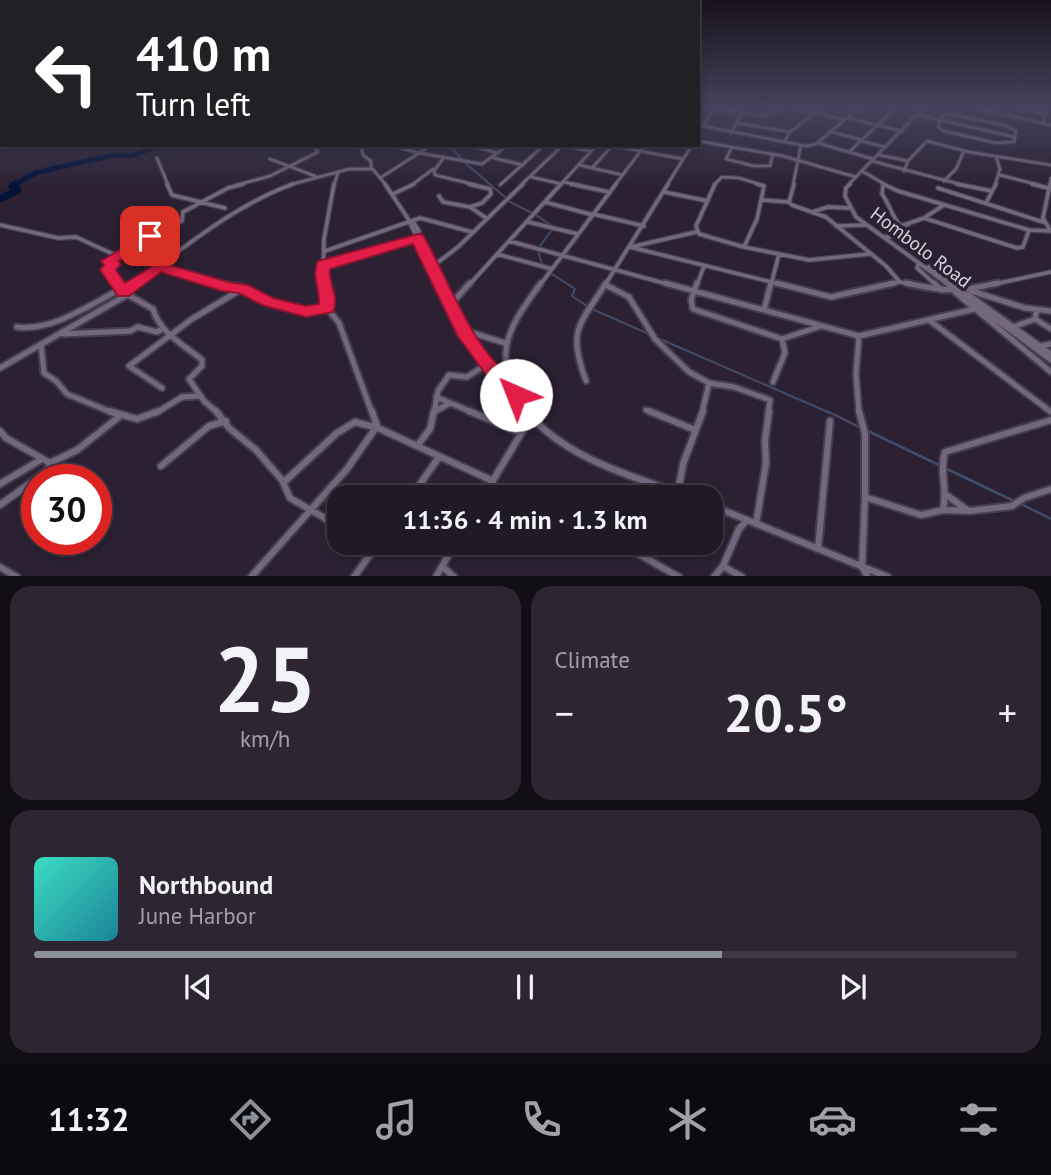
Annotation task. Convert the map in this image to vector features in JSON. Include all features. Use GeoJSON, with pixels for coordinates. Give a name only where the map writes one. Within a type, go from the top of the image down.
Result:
{"type":"FeatureCollection","features":[{"type":"Feature","properties":{"kind":"street"},"geometry":{"type":"LineString","coordinates":[[735,134],[801,145],[817,143],[904,171],[992,191]]}},
{"type":"Feature","properties":{"kind":"street"},"geometry":{"type":"LineString","coordinates":[[784,142],[789,134]]}},
{"type":"Feature","properties":{"kind":"street"},"geometry":{"type":"LineString","coordinates":[[817,143],[829,134]]}},
{"type":"Feature","properties":{"kind":"street"},"geometry":{"type":"LineString","coordinates":[[837,134],[885,147]]}},
{"type":"Feature","properties":{"kind":"street"},"geometry":{"type":"LineString","coordinates":[[849,152],[869,134]]}},
{"type":"Feature","properties":{"kind":"street"},"geometry":{"type":"LineString","coordinates":[[700,141],[773,154],[856,177],[899,134]]}},
{"type":"Feature","properties":{"kind":"street"},"geometry":{"type":"LineString","coordinates":[[952,134],[1008,145],[1014,142],[1014,134]]}},
{"type":"Feature","properties":{"kind":"street"},"geometry":{"type":"LineString","coordinates":[[1000,134],[1014,137]]}},
{"type":"Feature","properties":{"kind":"street"},"geometry":{"type":"LineString","coordinates":[[731,141],[726,159],[754,166],[770,166],[773,154]]}},
{"type":"Feature","properties":{"kind":"street"},"geometry":{"type":"LineString","coordinates":[[904,171],[908,161],[928,141],[964,151],[1051,165]]}},
{"type":"Feature","properties":{"kind":"street"},"geometry":{"type":"LineString","coordinates":[[789,202],[800,161],[801,145]]}},
{"type":"Feature","properties":{"kind":"street"},"geometry":{"type":"LineString","coordinates":[[314,147],[318,152],[291,165],[251,183],[239,183],[199,202],[183,212],[182,221],[116,255],[108,261],[113,264],[108,270],[124,292],[153,309],[156,321],[163,329],[202,360],[202,366],[189,379],[201,396],[284,482],[290,498],[327,521]]}},
{"type":"Feature","properties":{"kind":"street"},"geometry":{"type":"LineString","coordinates":[[361,147],[363,155],[371,161],[372,169],[411,222],[463,330],[499,379],[509,381]]}},
{"type":"Feature","properties":{"kind":"street"},"geometry":{"type":"LineString","coordinates":[[398,147],[482,164],[506,147]]}},
{"type":"Feature","properties":{"kind":"street"},"geometry":{"type":"LineString","coordinates":[[380,178],[427,147]]}},
{"type":"Feature","properties":{"kind":"street"},"geometry":{"type":"LineString","coordinates":[[477,147],[499,153]]}},
{"type":"Feature","properties":{"kind":"street"},"geometry":{"type":"LineString","coordinates":[[521,185],[502,183],[542,147]]}},
{"type":"Feature","properties":{"kind":"street"},"geometry":{"type":"LineString","coordinates":[[433,266],[472,233],[560,147]]}},
{"type":"Feature","properties":{"kind":"street"},"geometry":{"type":"LineString","coordinates":[[572,147],[591,151]]}},
{"type":"Feature","properties":{"kind":"street"},"geometry":{"type":"LineString","coordinates":[[452,303],[595,147]]}},
{"type":"Feature","properties":{"kind":"street"},"geometry":{"type":"LineString","coordinates":[[592,168],[609,147]]}},
{"type":"Feature","properties":{"kind":"street"},"geometry":{"type":"LineString","coordinates":[[586,381],[577,360],[576,333],[691,147]]}},
{"type":"Feature","properties":{"kind":"street"},"geometry":{"type":"LineString","coordinates":[[658,485],[584,455],[552,436],[531,417],[509,381],[505,343],[517,316],[643,148],[683,159]]}},
{"type":"Feature","properties":{"kind":"street"},"geometry":{"type":"LineString","coordinates":[[944,181],[956,169],[964,151]]}},
{"type":"Feature","properties":{"kind":"street"},"geometry":{"type":"LineString","coordinates":[[1003,156],[1008,152]]}},
{"type":"Feature","properties":{"kind":"street"},"geometry":{"type":"LineString","coordinates":[[878,155],[908,161]]}},
{"type":"Feature","properties":{"kind":"street"},"geometry":{"type":"LineString","coordinates":[[393,194],[406,190],[436,168],[444,157]]}},
{"type":"Feature","properties":{"kind":"street"},"geometry":{"type":"LineString","coordinates":[[986,203],[1000,175],[1001,166],[996,157]]}},
{"type":"Feature","properties":{"kind":"street"},"geometry":{"type":"LineString","coordinates":[[157,158],[172,195],[225,208]]}},
{"type":"Feature","properties":{"kind":"street"},"geometry":{"type":"LineString","coordinates":[[493,158],[523,165]]}},
{"type":"Feature","properties":{"kind":"street"},"geometry":{"type":"LineString","coordinates":[[270,159],[316,176]]}},
{"type":"Feature","properties":{"kind":"street"},"geometry":{"type":"LineString","coordinates":[[579,165],[623,175]]}},
{"type":"Feature","properties":{"kind":"street"},"geometry":{"type":"LineString","coordinates":[[0,368],[62,334],[244,205],[265,194],[316,176],[354,166],[372,169]]}},
{"type":"Feature","properties":{"kind":"street"},"geometry":{"type":"LineString","coordinates":[[436,168],[435,175],[490,189],[491,194],[486,199],[470,207]]}},
{"type":"Feature","properties":{"kind":"street"},"geometry":{"type":"LineString","coordinates":[[862,171],[883,186],[1029,230],[1051,231]]}},
{"type":"Feature","properties":{"kind":"street"},"geometry":{"type":"LineString","coordinates":[[338,172],[329,200],[321,275],[327,294],[327,308],[339,323],[378,428]]}},
{"type":"Feature","properties":{"kind":"street"},"geometry":{"type":"LineString","coordinates":[[1000,175],[1048,188]]}},
{"type":"Feature","properties":{"kind":"street"},"geometry":{"type":"LineString","coordinates":[[530,177],[609,192]]}},
{"type":"Feature","properties":{"kind":"street"},"geometry":{"type":"LineString","coordinates":[[696,232],[716,181],[722,177],[761,184],[764,186],[757,219],[744,247]]}},
{"type":"Feature","properties":{"kind":"street","name":"Hombolo Road"},"geometry":{"type":"LineString","coordinates":[[856,177],[845,191],[849,208],[919,263],[962,291]]}},
{"type":"Feature","properties":{"kind":"street"},"geometry":{"type":"LineString","coordinates":[[1043,222],[1051,178]]}},
{"type":"Feature","properties":{"kind":"street"},"geometry":{"type":"LineString","coordinates":[[883,186],[881,191],[889,204],[890,213],[901,225]]}},
{"type":"Feature","properties":{"kind":"street"},"geometry":{"type":"LineString","coordinates":[[938,188],[1043,222],[1051,231]]}},
{"type":"Feature","properties":{"kind":"street"},"geometry":{"type":"LineString","coordinates":[[664,192],[708,201]]}},
{"type":"Feature","properties":{"kind":"street"},"geometry":{"type":"LineString","coordinates":[[439,196],[443,202],[470,207],[486,218]]}},
{"type":"Feature","properties":{"kind":"street"},"geometry":{"type":"LineString","coordinates":[[761,200],[789,202],[814,211],[886,267],[900,282]]}},
{"type":"Feature","properties":{"kind":"street"},"geometry":{"type":"LineString","coordinates":[[545,202],[644,226]]}},
{"type":"Feature","properties":{"kind":"street"},"geometry":{"type":"LineString","coordinates":[[887,237],[888,232],[901,225],[908,226],[944,205]]}},
{"type":"Feature","properties":{"kind":"street"},"geometry":{"type":"LineString","coordinates":[[814,211],[828,207],[849,208]]}},
{"type":"Feature","properties":{"kind":"street"},"geometry":{"type":"LineString","coordinates":[[402,211],[472,233]]}},
{"type":"Feature","properties":{"kind":"street"},"geometry":{"type":"LineString","coordinates":[[324,251],[423,218]]}},
{"type":"Feature","properties":{"kind":"street"},"geometry":{"type":"LineString","coordinates":[[924,218],[1017,248],[1023,247],[1029,230]]}},
{"type":"Feature","properties":{"kind":"street"},"geometry":{"type":"LineString","coordinates":[[830,221],[868,225]]}},
{"type":"Feature","properties":{"kind":"street"},"geometry":{"type":"LineString","coordinates":[[527,222],[578,234]]}},
{"type":"Feature","properties":{"kind":"street"},"geometry":{"type":"LineString","coordinates":[[836,226],[842,224]]}},
{"type":"Feature","properties":{"kind":"street"},"geometry":{"type":"LineString","coordinates":[[0,225],[58,238],[76,237],[116,255]]}},
{"type":"Feature","properties":{"kind":"street"},"geometry":{"type":"LineString","coordinates":[[887,237],[906,234],[908,226]]}},
{"type":"Feature","properties":{"kind":"street"},"geometry":{"type":"LineString","coordinates":[[630,247],[696,232],[708,238],[744,247],[809,260],[869,254]]}},
{"type":"Feature","properties":{"kind":"street"},"geometry":{"type":"LineString","coordinates":[[323,264],[331,264],[416,236]]}},
{"type":"Feature","properties":{"kind":"street"},"geometry":{"type":"LineString","coordinates":[[887,237],[1010,328],[1051,354]]}},
{"type":"Feature","properties":{"kind":"street"},"geometry":{"type":"LineString","coordinates":[[509,241],[859,336],[976,308]]}},
{"type":"Feature","properties":{"kind":"street"},"geometry":{"type":"LineString","coordinates":[[630,247],[831,297],[900,282],[941,291],[962,291],[1051,271]]}},
{"type":"Feature","properties":{"kind":"street"},"geometry":{"type":"LineString","coordinates":[[496,254],[552,269]]}},
{"type":"Feature","properties":{"kind":"street"},"geometry":{"type":"LineString","coordinates":[[764,310],[779,254]]}},
{"type":"Feature","properties":{"kind":"street"},"geometry":{"type":"LineString","coordinates":[[919,263],[917,268],[920,272],[941,291]]}},
{"type":"Feature","properties":{"kind":"street"},"geometry":{"type":"LineString","coordinates":[[159,266],[227,287],[243,288],[268,302],[293,309],[306,311],[327,308]]}},
{"type":"Feature","properties":{"kind":"street"},"geometry":{"type":"LineString","coordinates":[[704,266],[691,305],[697,311],[753,327],[782,339],[823,326]]}},
{"type":"Feature","properties":{"kind":"street"},"geometry":{"type":"LineString","coordinates":[[606,285],[629,297],[655,339],[689,372],[709,383],[734,387],[770,400],[765,441],[766,463],[756,524]]}},
{"type":"Feature","properties":{"kind":"street"},"geometry":{"type":"LineString","coordinates":[[162,388],[129,366],[243,288]]}},
{"type":"Feature","properties":{"kind":"street"},"geometry":{"type":"LineString","coordinates":[[962,291],[999,330],[1024,347],[1051,372]]}},
{"type":"Feature","properties":{"kind":"street"},"geometry":{"type":"LineString","coordinates":[[962,291],[1023,306],[1051,329]]}},
{"type":"Feature","properties":{"kind":"street"},"geometry":{"type":"LineString","coordinates":[[17,327],[27,329],[44,324],[124,292]]}},
{"type":"Feature","properties":{"kind":"street","name":"Hombolo Road"},"geometry":{"type":"LineString","coordinates":[[976,308],[1010,328],[1051,360]]}},
{"type":"Feature","properties":{"kind":"street"},"geometry":{"type":"LineString","coordinates":[[999,330],[1051,312]]}},
{"type":"Feature","properties":{"kind":"street"},"geometry":{"type":"LineString","coordinates":[[929,320],[1051,412]]}},
{"type":"Feature","properties":{"kind":"street"},"geometry":{"type":"LineString","coordinates":[[62,334],[130,331],[138,327],[157,332],[163,329]]}},
{"type":"Feature","properties":{"kind":"street"},"geometry":{"type":"LineString","coordinates":[[463,330],[505,343]]}},
{"type":"Feature","properties":{"kind":"street"},"geometry":{"type":"LineString","coordinates":[[859,336],[856,374],[859,414],[864,431],[865,498],[862,567],[868,576]]}},
{"type":"Feature","properties":{"kind":"street"},"geometry":{"type":"LineString","coordinates":[[773,382],[785,353],[782,339]]}},
{"type":"Feature","properties":{"kind":"street"},"geometry":{"type":"LineString","coordinates":[[41,344],[44,373],[56,381],[67,394],[121,416],[143,419],[182,397],[190,394],[201,396]]}},
{"type":"Feature","properties":{"kind":"street"},"geometry":{"type":"LineString","coordinates":[[1040,347],[1051,344]]}},
{"type":"Feature","properties":{"kind":"street"},"geometry":{"type":"LineString","coordinates":[[417,446],[432,425],[437,389],[449,375],[467,377],[487,364]]}},
{"type":"Feature","properties":{"kind":"street"},"geometry":{"type":"LineString","coordinates":[[679,485],[681,466],[701,420],[709,383]]}},
{"type":"Feature","properties":{"kind":"street"},"geometry":{"type":"LineString","coordinates":[[436,397],[521,433]]}},
{"type":"Feature","properties":{"kind":"street"},"geometry":{"type":"LineString","coordinates":[[433,413],[450,403]]}},
{"type":"Feature","properties":{"kind":"street"},"geometry":{"type":"LineString","coordinates":[[646,410],[695,430]]}},
{"type":"Feature","properties":{"kind":"street"},"geometry":{"type":"LineString","coordinates":[[56,464],[99,429],[121,416]]}},
{"type":"Feature","properties":{"kind":"street"},"geometry":{"type":"LineString","coordinates":[[490,485],[531,417]]}},
{"type":"Feature","properties":{"kind":"street"},"geometry":{"type":"LineString","coordinates":[[943,510],[948,496],[942,466],[945,452],[1051,420]]}},
{"type":"Feature","properties":{"kind":"street"},"geometry":{"type":"LineString","coordinates":[[161,466],[209,426],[226,421]]}},
{"type":"Feature","properties":{"kind":"street"},"geometry":{"type":"LineString","coordinates":[[818,549],[830,421]]}},
{"type":"Feature","properties":{"kind":"street"},"geometry":{"type":"LineString","coordinates":[[284,482],[350,423],[355,422],[378,428],[493,481]]}},
{"type":"Feature","properties":{"kind":"street"},"geometry":{"type":"LineString","coordinates":[[251,576],[347,469],[378,428]]}},
{"type":"Feature","properties":{"kind":"street"},"geometry":{"type":"LineString","coordinates":[[0,431],[3,440],[46,461]]}},
{"type":"Feature","properties":{"kind":"street"},"geometry":{"type":"LineString","coordinates":[[419,485],[439,457]]}},
{"type":"Feature","properties":{"kind":"street"},"geometry":{"type":"LineString","coordinates":[[0,484],[46,461],[63,459]]}},
{"type":"Feature","properties":{"kind":"street"},"geometry":{"type":"LineString","coordinates":[[865,498],[921,515],[943,510],[969,511],[1012,506],[1024,498],[1051,489]]}},
{"type":"Feature","properties":{"kind":"street"},"geometry":{"type":"LineString","coordinates":[[0,505],[21,490]]}},
{"type":"Feature","properties":{"kind":"street"},"geometry":{"type":"LineString","coordinates":[[948,496],[969,511]]}},
{"type":"Feature","properties":{"kind":"street"},"geometry":{"type":"LineString","coordinates":[[723,510],[888,576]]}},
{"type":"Feature","properties":{"kind":"street"},"geometry":{"type":"LineString","coordinates":[[713,576],[723,566],[739,529],[747,520]]}},
{"type":"Feature","properties":{"kind":"street"},"geometry":{"type":"LineString","coordinates":[[354,576],[370,555]]}},
{"type":"Feature","properties":{"kind":"street"},"geometry":{"type":"LineString","coordinates":[[436,576],[449,555]]}},
{"type":"Feature","properties":{"kind":"street"},"geometry":{"type":"LineString","coordinates":[[640,555],[679,576]]}},
{"type":"Feature","properties":{"kind":"street"},"geometry":{"type":"LineString","coordinates":[[723,566],[742,576]]}},
{"type":"Feature","properties":{"kind":"street"},"geometry":{"type":"LineString","coordinates":[[0,567],[17,576]]}},
{"type":"Feature","properties":{"kind":"street"},"geometry":{"type":"LineString","coordinates":[[443,567],[454,576]]}},
{"type":"Feature","properties":{"kind":"waterway"},"geometry":{"type":"LineString","coordinates":[[13,185],[38,172],[114,155],[131,156],[155,147]]}},
{"type":"Feature","properties":{"kind":"waterway"},"geometry":{"type":"LineString","coordinates":[[450,147],[462,159]]}},
{"type":"Feature","properties":{"kind":"waterway"},"geometry":{"type":"LineString","coordinates":[[464,162],[506,198]]}},
{"type":"Feature","properties":{"kind":"waterway"},"geometry":{"type":"LineString","coordinates":[[0,199],[18,190],[12,186],[16,184]]}},
{"type":"Feature","properties":{"kind":"waterway"},"geometry":{"type":"LineString","coordinates":[[508,201],[532,213]]}},
{"type":"Feature","properties":{"kind":"waterway"},"geometry":{"type":"LineString","coordinates":[[536,215],[554,227]]}},
{"type":"Feature","properties":{"kind":"waterway"},"geometry":{"type":"LineString","coordinates":[[539,247],[552,230]]}},
{"type":"Feature","properties":{"kind":"waterway"},"geometry":{"type":"LineString","coordinates":[[538,251],[542,264]]}},
{"type":"Feature","properties":{"kind":"waterway"},"geometry":{"type":"LineString","coordinates":[[552,274],[575,289],[572,296],[587,306]]}},
{"type":"Feature","properties":{"kind":"waterway"},"geometry":{"type":"LineString","coordinates":[[592,309],[649,334]]}},
{"type":"Feature","properties":{"kind":"waterway"},"geometry":{"type":"LineString","coordinates":[[660,339],[830,413]]}},
{"type":"Feature","properties":{"kind":"waterway"},"geometry":{"type":"LineString","coordinates":[[827,411],[859,427]]}},
{"type":"Feature","properties":{"kind":"waterway"},"geometry":{"type":"LineString","coordinates":[[868,431],[941,466]]}},
{"type":"Feature","properties":{"kind":"waterway"},"geometry":{"type":"LineString","coordinates":[[947,469],[1014,501]]}},
{"type":"Feature","properties":{"kind":"waterway"},"geometry":{"type":"LineString","coordinates":[[1019,503],[1051,519]]}},
{"type":"Feature","properties":{"kind":"route"},"geometry":{"type":"LineString","coordinates":[[150,236],[124,249],[108,261],[113,264],[108,270],[123,292],[159,266],[233,289],[243,288],[276,305],[306,311],[327,308],[327,294],[321,275],[323,264],[331,264],[418,238],[466,335],[499,379],[509,381],[516,395]]}}]}
